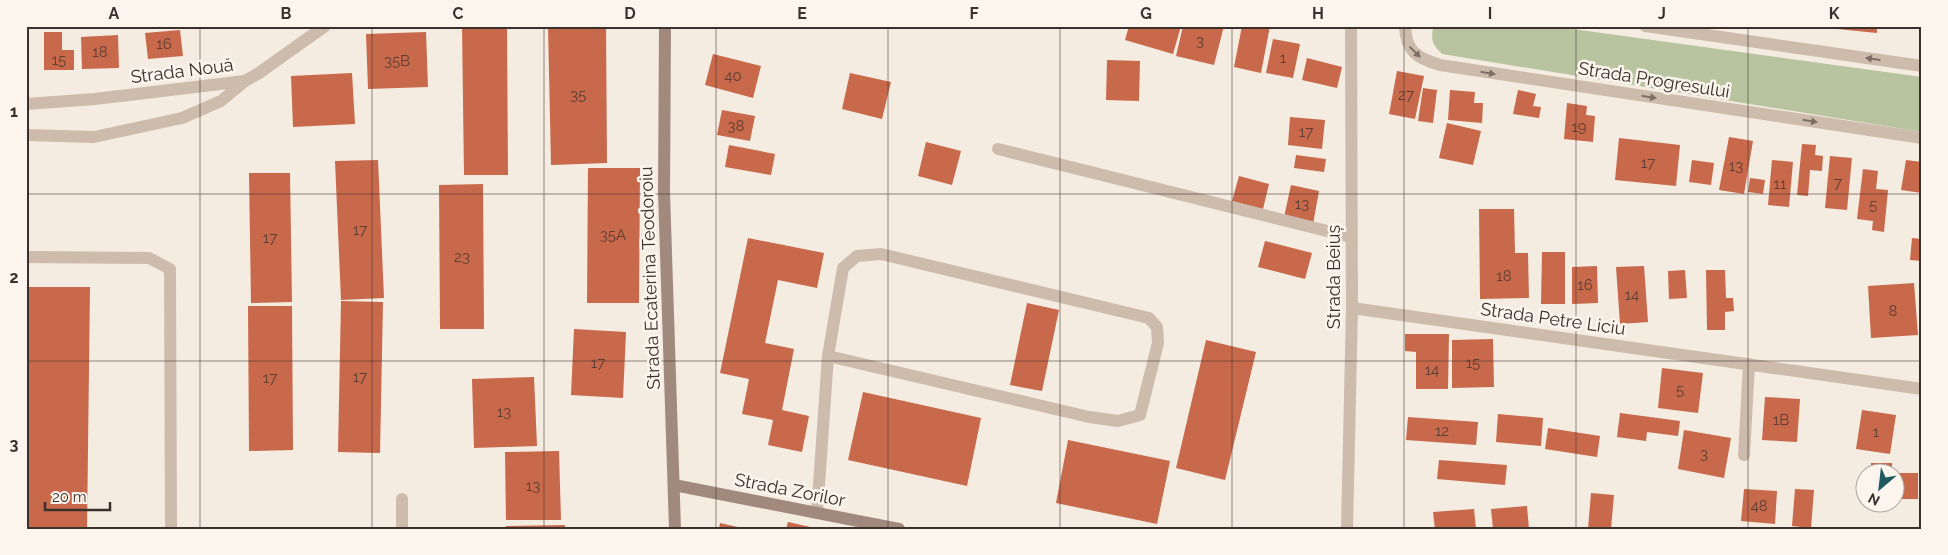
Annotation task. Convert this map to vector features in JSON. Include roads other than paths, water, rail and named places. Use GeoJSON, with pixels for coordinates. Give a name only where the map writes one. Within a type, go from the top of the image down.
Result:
{"type":"FeatureCollection","features":[{"type":"Feature","properties":{"kind":"main road","name":"Strada Ecaterina Teodoroiu"},"geometry":{"type":"LineString","coordinates":[[665,26],[664,192],[675,529]]}},
{"type":"Feature","properties":{"kind":"main road","name":"Strada Zorilor"},"geometry":{"type":"LineString","coordinates":[[674,485],[899,529]]}},
{"type":"Feature","properties":{"kind":"street","name":"Strada Nouă"},"geometry":{"type":"LineString","coordinates":[[26,104],[95,99],[245,81],[260,73],[324,26]]}},
{"type":"Feature","properties":{"kind":"street","name":"Strada Beiuș"},"geometry":{"type":"LineString","coordinates":[[1348,529],[1352,308],[1351,26]]}},
{"type":"Feature","properties":{"kind":"street","name":"Strada Progresului"},"geometry":{"type":"LineString","coordinates":[[1405,26],[1405,38],[1411,50],[1423,60],[1440,66],[1922,138]]}},
{"type":"Feature","properties":{"kind":"street"},"geometry":{"type":"LineString","coordinates":[[1645,26],[1922,66]]}},
{"type":"Feature","properties":{"kind":"street"},"geometry":{"type":"LineString","coordinates":[[26,135],[94,136],[182,118],[221,101],[245,81]]}},
{"type":"Feature","properties":{"kind":"street"},"geometry":{"type":"LineString","coordinates":[[998,149],[1351,237]]}},
{"type":"Feature","properties":{"kind":"street"},"geometry":{"type":"LineString","coordinates":[[817,513],[828,356],[843,268],[857,256],[881,254],[1148,318],[1157,326],[1158,343],[1140,414],[1118,421],[1089,417],[828,356]]}},
{"type":"Feature","properties":{"kind":"street"},"geometry":{"type":"LineString","coordinates":[[26,257],[149,258],[170,269],[171,529]]}},
{"type":"Feature","properties":{"kind":"street","name":"Strada Petre Liciu"},"geometry":{"type":"LineString","coordinates":[[1352,308],[1922,389]]}},
{"type":"Feature","properties":{"kind":"street"},"geometry":{"type":"LineString","coordinates":[[1744,455],[1749,364]]}},
{"type":"Feature","properties":{"kind":"street"},"geometry":{"type":"LineString","coordinates":[[402,499],[402,529]]}}]}
